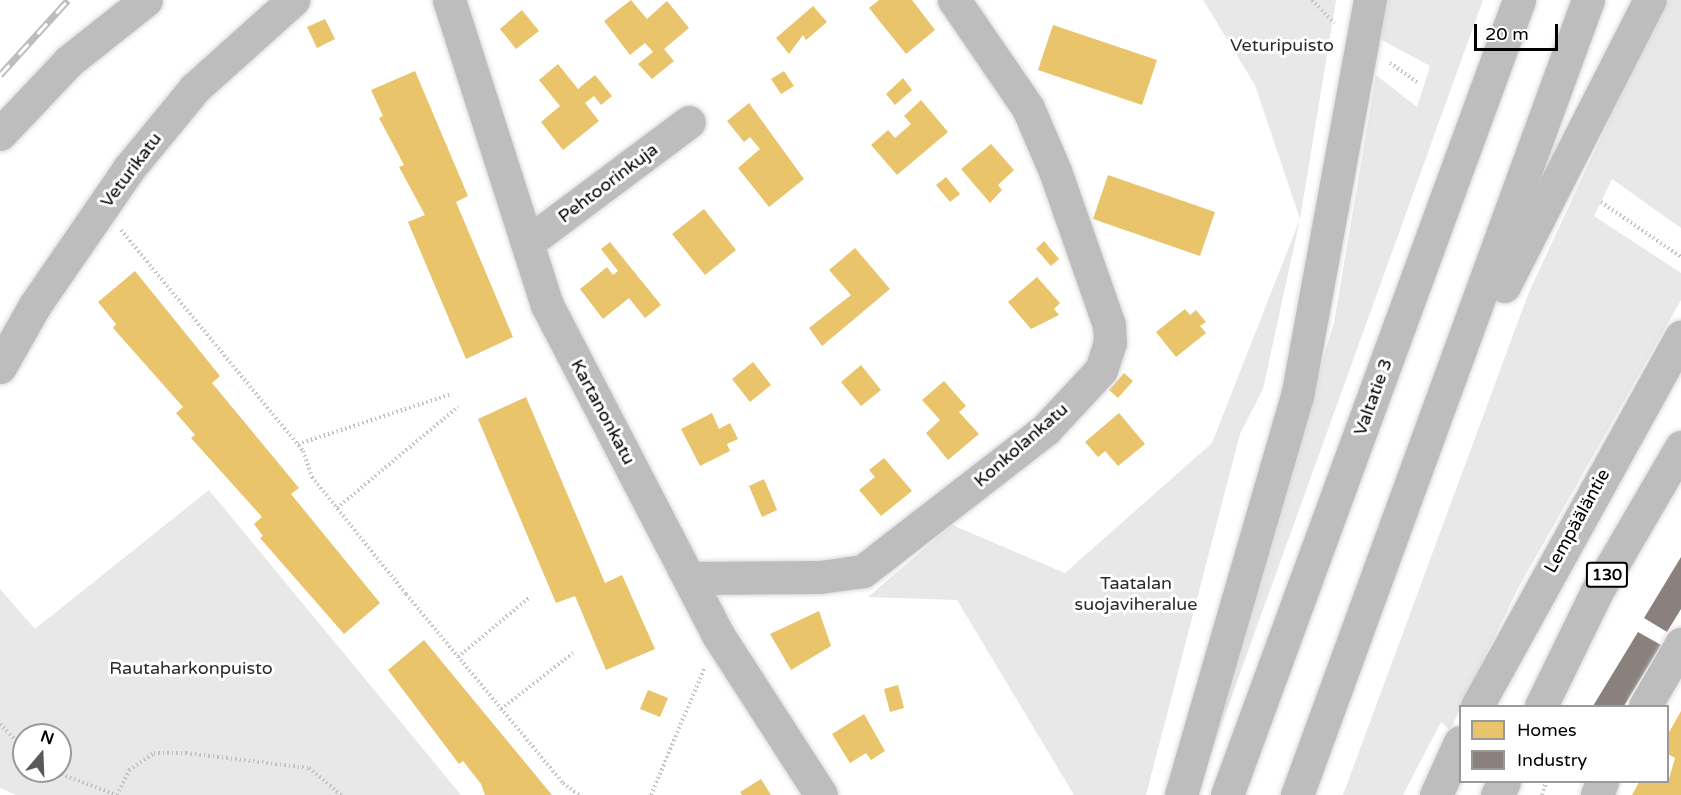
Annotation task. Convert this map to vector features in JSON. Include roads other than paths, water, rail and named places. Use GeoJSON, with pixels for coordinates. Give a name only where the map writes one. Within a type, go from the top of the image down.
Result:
{"type":"FeatureCollection","features":[{"type":"Feature","properties":{"kind":"main road"},"geometry":{"type":"LineString","coordinates":[[0,134],[69,61],[146,0]]}},
{"type":"Feature","properties":{"kind":"main road","name":"Veturikatu"},"geometry":{"type":"LineString","coordinates":[[0,367],[35,305],[130,167],[195,88],[294,0]]}},
{"type":"Feature","properties":{"kind":"main road","name":"Kartanonkatu"},"geometry":{"type":"LineString","coordinates":[[449,0],[547,305],[718,636],[821,795]]}},
{"type":"Feature","properties":{"kind":"main road","name":"Konkolankatu"},"geometry":{"type":"LineString","coordinates":[[690,578],[820,577],[863,571],[1044,430],[1101,370],[1110,343],[1109,325],[1055,171],[1028,108],[954,0]]}},
{"type":"Feature","properties":{"kind":"main road"},"geometry":{"type":"LineString","coordinates":[[1181,795],[1297,397],[1370,0]]}},
{"type":"Feature","properties":{"kind":"main road","name":"Valtatie 3"},"geometry":{"type":"LineString","coordinates":[[1227,795],[1519,0]]}},
{"type":"Feature","properties":{"kind":"main road"},"geometry":{"type":"LineString","coordinates":[[1297,795],[1448,394],[1588,0]]}},
{"type":"Feature","properties":{"kind":"main road"},"geometry":{"type":"LineString","coordinates":[[1448,394],[1650,0]]}},
{"type":"Feature","properties":{"kind":"main road","name":"Pehtoorinkuja"},"geometry":{"type":"LineString","coordinates":[[527,243],[690,122]]}},
{"type":"Feature","properties":{"kind":"main road","name":"Lempääläntie"},"geometry":{"type":"LineString","coordinates":[[1478,705],[1681,337]]}},
{"type":"Feature","properties":{"kind":"main road","name":"130"},"geometry":{"type":"LineString","coordinates":[[1541,705],[1596,593],[1681,447]]}},
{"type":"Feature","properties":{"kind":"main road"},"geometry":{"type":"LineString","coordinates":[[1646,705],[1681,644]]}},
{"type":"Feature","properties":{"kind":"main road"},"geometry":{"type":"LineString","coordinates":[[1436,795],[1459,746]]}},
{"type":"Feature","properties":{"kind":"railway"},"geometry":{"type":"LineString","coordinates":[[0,75],[68,0]]}},
{"type":"Feature","properties":{"kind":"park label","name":"Veturipuisto"},"geometry":{"type":"Point","coordinates":[1282,45]}},
{"type":"Feature","properties":{"kind":"park label","name":"Taatalan suojaviheralue"},"geometry":{"type":"Point","coordinates":[1136,594]}},
{"type":"Feature","properties":{"kind":"park label","name":"Rautaharkonpuisto"},"geometry":{"type":"Point","coordinates":[191,668]}}]}
